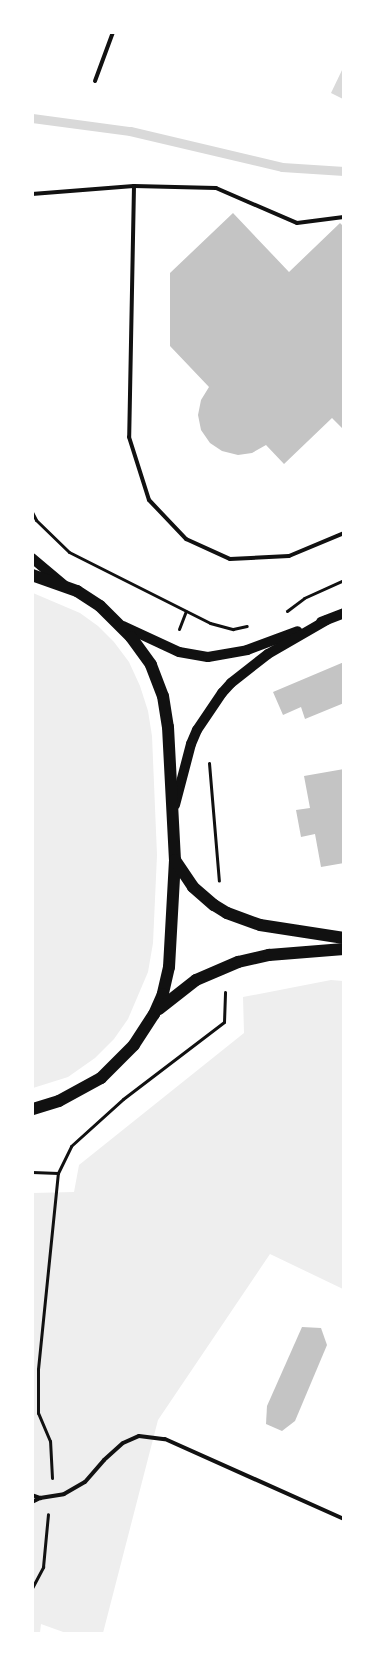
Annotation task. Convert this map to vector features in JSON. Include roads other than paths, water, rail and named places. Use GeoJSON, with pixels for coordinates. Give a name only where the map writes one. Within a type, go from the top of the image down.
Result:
{"type":"FeatureCollection","features":[{"type":"Feature","properties":{"kind":"main road"},"geometry":{"type":"LineString","coordinates":[[32,558],[65,585]]}},
{"type":"Feature","properties":{"kind":"main road"},"geometry":{"type":"LineString","coordinates":[[32,575],[65,585],[90,598],[120,624],[151,665],[162,696],[171,755],[175,860],[169,967],[163,994],[154,1014],[134,1045],[101,1078],[80,1091],[35,1110]]}},
{"type":"Feature","properties":{"kind":"main road"},"geometry":{"type":"LineString","coordinates":[[120,624],[179,652],[208,657],[247,650],[344,613]]}},
{"type":"Feature","properties":{"kind":"main road"},"geometry":{"type":"LineString","coordinates":[[174,814],[180,778],[190,744],[213,704],[231,683],[254,664],[326,620]]}},
{"type":"Feature","properties":{"kind":"main road"},"geometry":{"type":"LineString","coordinates":[[175,860],[193,887],[214,906],[226,913],[260,925],[344,938]]}},
{"type":"Feature","properties":{"kind":"main road"},"geometry":{"type":"LineString","coordinates":[[154,1014],[189,984],[232,964],[269,955],[344,949]]}},
{"type":"Feature","properties":{"kind":"lane"},"geometry":{"type":"LineString","coordinates":[[95,81],[113,32]]}},
{"type":"Feature","properties":{"kind":"lane"},"geometry":{"type":"LineString","coordinates":[[32,194],[134,186],[216,188],[297,223],[344,217]]}},
{"type":"Feature","properties":{"kind":"lane"},"geometry":{"type":"LineString","coordinates":[[134,186],[129,437],[149,500],[186,539],[230,560],[289,556],[344,533]]}},
{"type":"Feature","properties":{"kind":"lane"},"geometry":{"type":"LineString","coordinates":[[32,1502],[40,1498],[64,1494],[85,1482],[104,1460],[123,1443],[139,1436],[165,1439],[344,1519]]}},
{"type":"Feature","properties":{"kind":"lane"},"geometry":{"type":"LineString","coordinates":[[32,1495],[40,1498]]}},
{"type":"Feature","properties":{"kind":"waterway"},"geometry":{"type":"LineString","coordinates":[[32,118],[130,131],[282,167],[344,171]]}}]}
